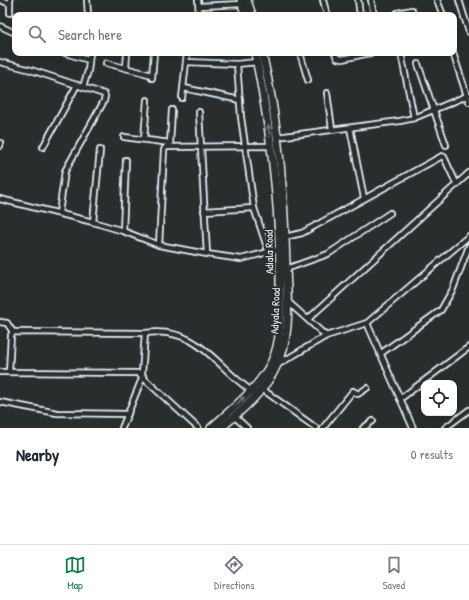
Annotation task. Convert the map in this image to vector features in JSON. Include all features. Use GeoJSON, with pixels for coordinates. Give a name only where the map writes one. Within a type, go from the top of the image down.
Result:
{"type":"FeatureCollection","features":[{"type":"Feature","properties":{"kind":"main road"},"geometry":{"type":"LineString","coordinates":[[243,1],[245,12]]}},
{"type":"Feature","properties":{"kind":"main road"},"geometry":{"type":"LineString","coordinates":[[243,1],[250,12]]}},
{"type":"Feature","properties":{"kind":"main road","name":"Adiala Road"},"geometry":{"type":"LineString","coordinates":[[211,428],[256,391],[272,362],[278,346],[280,326],[280,249],[278,209],[272,146],[256,56]]}},
{"type":"Feature","properties":{"kind":"main road","name":"Adyala Road"},"geometry":{"type":"LineString","coordinates":[[221,428],[234,416],[277,365],[286,335],[287,301],[281,159],[263,56]]}},
{"type":"Feature","properties":{"kind":"street"},"geometry":{"type":"LineString","coordinates":[[1,0],[10,2],[10,13]]}},
{"type":"Feature","properties":{"kind":"street"},"geometry":{"type":"LineString","coordinates":[[87,0],[88,12]]}},
{"type":"Feature","properties":{"kind":"street"},"geometry":{"type":"LineString","coordinates":[[198,0],[199,12]]}},
{"type":"Feature","properties":{"kind":"street"},"geometry":{"type":"LineString","coordinates":[[213,0],[214,6]]}},
{"type":"Feature","properties":{"kind":"street"},"geometry":{"type":"LineString","coordinates":[[323,0],[326,12]]}},
{"type":"Feature","properties":{"kind":"street"},"geometry":{"type":"LineString","coordinates":[[358,0],[360,12]]}},
{"type":"Feature","properties":{"kind":"street"},"geometry":{"type":"LineString","coordinates":[[371,0],[373,12]]}},
{"type":"Feature","properties":{"kind":"street"},"geometry":{"type":"LineString","coordinates":[[438,0],[442,12]]}},
{"type":"Feature","properties":{"kind":"street"},"geometry":{"type":"LineString","coordinates":[[459,0],[469,32]]}},
{"type":"Feature","properties":{"kind":"street"},"geometry":{"type":"LineString","coordinates":[[199,6],[214,6],[243,1]]}},
{"type":"Feature","properties":{"kind":"street"},"geometry":{"type":"LineString","coordinates":[[402,12],[412,10]]}},
{"type":"Feature","properties":{"kind":"street"},"geometry":{"type":"LineString","coordinates":[[0,26],[12,32]]}},
{"type":"Feature","properties":{"kind":"street"},"geometry":{"type":"LineString","coordinates":[[75,56],[89,60]]}},
{"type":"Feature","properties":{"kind":"street"},"geometry":{"type":"LineString","coordinates":[[83,87],[90,56]]}},
{"type":"Feature","properties":{"kind":"street"},"geometry":{"type":"LineString","coordinates":[[126,68],[127,56]]}},
{"type":"Feature","properties":{"kind":"street"},"geometry":{"type":"LineString","coordinates":[[106,63],[152,76],[154,56]]}},
{"type":"Feature","properties":{"kind":"street"},"geometry":{"type":"LineString","coordinates":[[182,98],[187,56]]}},
{"type":"Feature","properties":{"kind":"street"},"geometry":{"type":"LineString","coordinates":[[301,56],[308,80]]}},
{"type":"Feature","properties":{"kind":"street"},"geometry":{"type":"LineString","coordinates":[[337,56],[337,58],[342,59],[354,56]]}},
{"type":"Feature","properties":{"kind":"street"},"geometry":{"type":"LineString","coordinates":[[402,56],[414,118]]}},
{"type":"Feature","properties":{"kind":"street"},"geometry":{"type":"LineString","coordinates":[[454,56],[469,102]]}},
{"type":"Feature","properties":{"kind":"street"},"geometry":{"type":"LineString","coordinates":[[0,62],[31,70],[104,94],[104,101],[64,171],[60,213]]}},
{"type":"Feature","properties":{"kind":"street"},"geometry":{"type":"LineString","coordinates":[[186,62],[237,64],[257,62]]}},
{"type":"Feature","properties":{"kind":"street"},"geometry":{"type":"LineString","coordinates":[[237,64],[240,100],[254,208],[268,253]]}},
{"type":"Feature","properties":{"kind":"street"},"geometry":{"type":"LineString","coordinates":[[418,64],[446,145]]}},
{"type":"Feature","properties":{"kind":"street"},"geometry":{"type":"LineString","coordinates":[[43,147],[77,85]]}},
{"type":"Feature","properties":{"kind":"street"},"geometry":{"type":"LineString","coordinates":[[184,88],[240,100]]}},
{"type":"Feature","properties":{"kind":"street"},"geometry":{"type":"LineString","coordinates":[[327,93],[332,129]]}},
{"type":"Feature","properties":{"kind":"street"},"geometry":{"type":"LineString","coordinates":[[277,137],[414,118],[468,96]]}},
{"type":"Feature","properties":{"kind":"street"},"geometry":{"type":"LineString","coordinates":[[144,139],[147,100]]}},
{"type":"Feature","properties":{"kind":"street"},"geometry":{"type":"LineString","coordinates":[[158,245],[164,150],[170,144],[172,110]]}},
{"type":"Feature","properties":{"kind":"street"},"geometry":{"type":"LineString","coordinates":[[199,112],[207,254]]}},
{"type":"Feature","properties":{"kind":"street"},"geometry":{"type":"LineString","coordinates":[[350,128],[364,198]]}},
{"type":"Feature","properties":{"kind":"street"},"geometry":{"type":"LineString","coordinates":[[124,137],[170,144],[200,146],[272,146]]}},
{"type":"Feature","properties":{"kind":"street"},"geometry":{"type":"LineString","coordinates":[[92,222],[100,150]]}},
{"type":"Feature","properties":{"kind":"street"},"geometry":{"type":"LineString","coordinates":[[285,237],[302,232],[442,156],[444,157],[456,183]]}},
{"type":"Feature","properties":{"kind":"street"},"geometry":{"type":"LineString","coordinates":[[123,231],[126,160]]}},
{"type":"Feature","properties":{"kind":"street"},"geometry":{"type":"LineString","coordinates":[[308,319],[456,183],[469,173]]}},
{"type":"Feature","properties":{"kind":"street"},"geometry":{"type":"LineString","coordinates":[[0,199],[60,213],[123,231],[158,245],[207,254],[241,260],[280,249]]}},
{"type":"Feature","properties":{"kind":"street"},"geometry":{"type":"LineString","coordinates":[[204,210],[254,208]]}},
{"type":"Feature","properties":{"kind":"street"},"geometry":{"type":"LineString","coordinates":[[286,269],[328,254],[390,213]]}},
{"type":"Feature","properties":{"kind":"street"},"geometry":{"type":"LineString","coordinates":[[277,365],[326,336],[367,323],[469,236]]}},
{"type":"Feature","properties":{"kind":"street"},"geometry":{"type":"LineString","coordinates":[[380,354],[441,310],[453,290],[469,246]]}},
{"type":"Feature","properties":{"kind":"street"},"geometry":{"type":"LineString","coordinates":[[287,301],[326,336]]}},
{"type":"Feature","properties":{"kind":"street"},"geometry":{"type":"LineString","coordinates":[[0,322],[7,323],[14,332]]}},
{"type":"Feature","properties":{"kind":"street"},"geometry":{"type":"LineString","coordinates":[[367,323],[413,428]]}},
{"type":"Feature","properties":{"kind":"street"},"geometry":{"type":"LineString","coordinates":[[14,332],[145,333],[158,331],[193,340],[256,391],[316,428]]}},
{"type":"Feature","properties":{"kind":"street"},"geometry":{"type":"LineString","coordinates":[[9,372],[11,335],[14,332]]}},
{"type":"Feature","properties":{"kind":"street"},"geometry":{"type":"LineString","coordinates":[[122,428],[142,376],[145,333]]}},
{"type":"Feature","properties":{"kind":"street"},"geometry":{"type":"LineString","coordinates":[[400,399],[469,347]]}},
{"type":"Feature","properties":{"kind":"street"},"geometry":{"type":"LineString","coordinates":[[0,372],[138,373],[198,428]]}},
{"type":"Feature","properties":{"kind":"street"},"geometry":{"type":"LineString","coordinates":[[323,428],[353,391],[358,394],[367,388]]}},
{"type":"Feature","properties":{"kind":"street"},"geometry":{"type":"LineString","coordinates":[[0,402],[57,413],[128,414]]}},
{"type":"Feature","properties":{"kind":"street"},"geometry":{"type":"LineString","coordinates":[[446,427],[469,410]]}},
{"type":"Feature","properties":{"kind":"street"},"geometry":{"type":"LineString","coordinates":[[234,416],[247,428]]}},
{"type":"Feature","properties":{"kind":"street"},"geometry":{"type":"LineString","coordinates":[[363,428],[373,421]]}}]}
